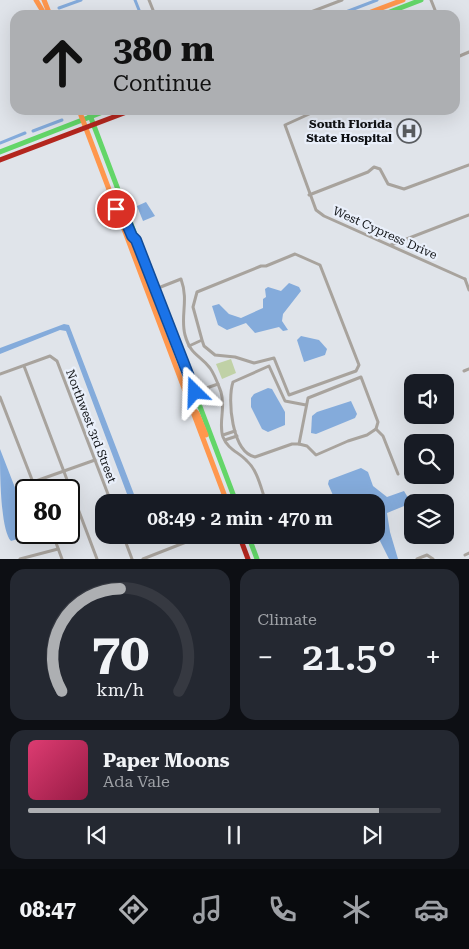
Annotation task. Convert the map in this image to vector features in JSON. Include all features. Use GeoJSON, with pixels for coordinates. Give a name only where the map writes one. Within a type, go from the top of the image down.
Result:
{"type":"FeatureCollection","features":[{"type":"Feature","properties":{"kind":"main road"},"geometry":{"type":"LineString","coordinates":[[376,10],[403,0]]}},
{"type":"Feature","properties":{"kind":"main road"},"geometry":{"type":"LineString","coordinates":[[395,10],[421,0]]}},
{"type":"Feature","properties":{"kind":"main road"},"geometry":{"type":"LineString","coordinates":[[80,115],[168,351],[224,494]]}},
{"type":"Feature","properties":{"kind":"main road"},"geometry":{"type":"LineString","coordinates":[[0,152],[93,115]]}},
{"type":"Feature","properties":{"kind":"main road"},"geometry":{"type":"LineString","coordinates":[[0,160],[118,115]]}},
{"type":"Feature","properties":{"kind":"main road"},"geometry":{"type":"LineString","coordinates":[[90,116],[233,494]]}},
{"type":"Feature","properties":{"kind":"main road"},"geometry":{"type":"LineString","coordinates":[[111,195],[118,203],[123,204]]}},
{"type":"Feature","properties":{"kind":"main road"},"geometry":{"type":"LineString","coordinates":[[116,209],[121,210],[132,236],[136,240]]}},
{"type":"Feature","properties":{"kind":"main road"},"geometry":{"type":"LineString","coordinates":[[168,351],[186,386],[195,392]]}},
{"type":"Feature","properties":{"kind":"main road"},"geometry":{"type":"LineString","coordinates":[[191,409],[197,414],[216,451]]}},
{"type":"Feature","properties":{"kind":"main road"},"geometry":{"type":"LineString","coordinates":[[242,544],[248,559]]}},
{"type":"Feature","properties":{"kind":"main road"},"geometry":{"type":"LineString","coordinates":[[251,544],[257,559]]}},
{"type":"Feature","properties":{"kind":"street"},"geometry":{"type":"LineString","coordinates":[[316,10],[342,0]]}},
{"type":"Feature","properties":{"kind":"street","name":"West Cypress Drive"},"geometry":{"type":"LineString","coordinates":[[307,115],[285,125],[309,194],[318,212],[467,278],[469,290]]}},
{"type":"Feature","properties":{"kind":"street"},"geometry":{"type":"LineString","coordinates":[[309,194],[368,172],[374,167],[380,168],[388,184],[404,189],[469,165]]}},
{"type":"Feature","properties":{"kind":"street"},"geometry":{"type":"LineString","coordinates":[[391,245],[469,215]]}},
{"type":"Feature","properties":{"kind":"street"},"geometry":{"type":"LineString","coordinates":[[295,254],[320,266],[359,365],[358,368],[289,394],[274,358],[254,363],[235,357],[214,355],[204,346],[202,340],[193,307],[194,297],[197,292],[231,277],[295,254]]}},
{"type":"Feature","properties":{"kind":"street"},"geometry":{"type":"LineString","coordinates":[[146,292],[181,279],[186,295],[184,328],[189,346],[193,354],[211,370],[218,384],[224,402],[223,435],[225,440],[229,447],[248,461],[253,468],[263,494]]}},
{"type":"Feature","properties":{"kind":"street"},"geometry":{"type":"LineString","coordinates":[[189,346],[202,340]]}},
{"type":"Feature","properties":{"kind":"street","name":"Northwest 3rd Street"},"geometry":{"type":"LineString","coordinates":[[24,365],[50,356],[57,361],[108,494]]}},
{"type":"Feature","properties":{"kind":"street"},"geometry":{"type":"LineString","coordinates":[[0,374],[24,365],[98,559]]}},
{"type":"Feature","properties":{"kind":"street"},"geometry":{"type":"LineString","coordinates":[[299,444],[306,405],[310,397],[361,377],[378,422],[376,429],[367,435],[348,440],[316,454],[307,446],[292,444],[255,457],[246,453],[235,431],[232,418],[232,383],[269,366],[285,401],[306,405]]}},
{"type":"Feature","properties":{"kind":"street"},"geometry":{"type":"LineString","coordinates":[[464,371],[469,369]]}},
{"type":"Feature","properties":{"kind":"street"},"geometry":{"type":"LineString","coordinates":[[195,392],[218,384]]}},
{"type":"Feature","properties":{"kind":"street"},"geometry":{"type":"LineString","coordinates":[[0,398],[32,479]]}},
{"type":"Feature","properties":{"kind":"street"},"geometry":{"type":"LineString","coordinates":[[376,429],[383,436],[398,474]]}},
{"type":"Feature","properties":{"kind":"street"},"geometry":{"type":"LineString","coordinates":[[223,435],[235,431]]}},
{"type":"Feature","properties":{"kind":"street"},"geometry":{"type":"LineString","coordinates":[[225,440],[237,436]]}},
{"type":"Feature","properties":{"kind":"street"},"geometry":{"type":"LineString","coordinates":[[41,479],[95,460]]}},
{"type":"Feature","properties":{"kind":"street"},"geometry":{"type":"LineString","coordinates":[[56,544],[62,559]]}},
{"type":"Feature","properties":{"kind":"street"},"geometry":{"type":"LineString","coordinates":[[126,544],[132,559]]}},
{"type":"Feature","properties":{"kind":"street"},"geometry":{"type":"LineString","coordinates":[[143,559],[176,544]]}},
{"type":"Feature","properties":{"kind":"street"},"geometry":{"type":"LineString","coordinates":[[20,559],[58,549]]}},
{"type":"Feature","properties":{"kind":"street"},"geometry":{"type":"LineString","coordinates":[[417,559],[428,555],[432,559]]}},
{"type":"Feature","properties":{"kind":"green space"},"geometry":{"type":"Polygon","coordinates":[[[231,359],[236,373],[222,379],[216,364],[231,359]]]}},
{"type":"Feature","properties":{"kind":"water"},"geometry":{"type":"Polygon","coordinates":[[[146,202],[155,216],[143,221],[137,206],[146,202]]]}},
{"type":"Feature","properties":{"kind":"water"},"geometry":{"type":"Polygon","coordinates":[[[289,283],[299,287],[301,291],[283,314],[282,321],[288,330],[283,331],[279,327],[255,333],[246,323],[227,330],[218,325],[212,306],[219,304],[229,314],[241,318],[263,308],[263,299],[266,297],[265,289],[268,287],[281,291],[289,283]]]}},
{"type":"Feature","properties":{"kind":"water"},"geometry":{"type":"Polygon","coordinates":[[[64,324],[69,325],[134,494],[127,494],[66,331],[60,330],[0,354],[0,348],[64,324]]]}},
{"type":"Feature","properties":{"kind":"water"},"geometry":{"type":"Polygon","coordinates":[[[301,336],[319,340],[327,349],[325,355],[304,362],[297,340],[301,336]]]}},
{"type":"Feature","properties":{"kind":"water"},"geometry":{"type":"Polygon","coordinates":[[[268,388],[272,389],[285,412],[285,425],[268,432],[262,429],[251,407],[251,398],[254,394],[268,388]]]}},
{"type":"Feature","properties":{"kind":"water"},"geometry":{"type":"Polygon","coordinates":[[[351,401],[357,414],[355,418],[316,434],[311,433],[312,416],[317,412],[351,401]]]}},
{"type":"Feature","properties":{"kind":"water"},"geometry":{"type":"Polygon","coordinates":[[[0,449],[15,488],[15,540],[11,541],[7,535],[5,525],[0,449]]]}},
{"type":"Feature","properties":{"kind":"water"},"geometry":{"type":"Polygon","coordinates":[[[361,468],[368,472],[373,486],[383,494],[332,494],[328,484],[329,480],[361,468]]]}},
{"type":"Feature","properties":{"kind":"water"},"geometry":{"type":"Polygon","coordinates":[[[404,491],[406,494],[404,494],[404,506],[387,513],[390,532],[398,559],[389,559],[382,544],[385,544],[385,495],[387,497],[404,491]]]}},
{"type":"Feature","properties":{"kind":"waterway"},"geometry":{"type":"LineString","coordinates":[[59,8],[81,0]]}},
{"type":"Feature","properties":{"kind":"waterway"},"geometry":{"type":"LineString","coordinates":[[135,0],[139,10]]}},
{"type":"Feature","properties":{"kind":"waterway"},"geometry":{"type":"LineString","coordinates":[[351,10],[377,0]]}},
{"type":"Feature","properties":{"kind":"waterway"},"geometry":{"type":"LineString","coordinates":[[33,131],[62,120]]}},
{"type":"Feature","properties":{"kind":"waterway"},"geometry":{"type":"LineString","coordinates":[[0,143],[25,133]]}},
{"type":"Feature","properties":{"kind":"traffic: fast"},"geometry":{"type":"LineString","coordinates":[[395,10],[421,0]]}},
{"type":"Feature","properties":{"kind":"traffic: fast"},"geometry":{"type":"LineString","coordinates":[[90,115],[233,494]]}},
{"type":"Feature","properties":{"kind":"traffic: fast"},"geometry":{"type":"LineString","coordinates":[[0,152],[95,115]]}},
{"type":"Feature","properties":{"kind":"traffic: fast"},"geometry":{"type":"LineString","coordinates":[[251,544],[257,559]]}},
{"type":"Feature","properties":{"kind":"traffic: slow"},"geometry":{"type":"LineString","coordinates":[[36,0],[42,10]]}},
{"type":"Feature","properties":{"kind":"traffic: slow"},"geometry":{"type":"LineString","coordinates":[[44,0],[48,10]]}},
{"type":"Feature","properties":{"kind":"traffic: slow"},"geometry":{"type":"LineString","coordinates":[[376,10],[403,0]]}},
{"type":"Feature","properties":{"kind":"traffic: slow"},"geometry":{"type":"LineString","coordinates":[[81,115],[224,494]]}},
{"type":"Feature","properties":{"kind":"traffic: slow"},"geometry":{"type":"LineString","coordinates":[[192,409],[197,413],[206,435]]}},
{"type":"Feature","properties":{"kind":"traffic: jam"},"geometry":{"type":"LineString","coordinates":[[0,160],[119,115]]}},
{"type":"Feature","properties":{"kind":"traffic: jam"},"geometry":{"type":"LineString","coordinates":[[242,544],[248,559]]}},
{"type":"Feature","properties":{"kind":"place","name":"South Florida State Hospital"},"geometry":{"type":"Point","coordinates":[409,131]}},
{"type":"Feature","properties":{"kind":"route"},"geometry":{"type":"LineString","coordinates":[[116,209],[121,210],[132,236],[136,240],[195,392]]}}]}
